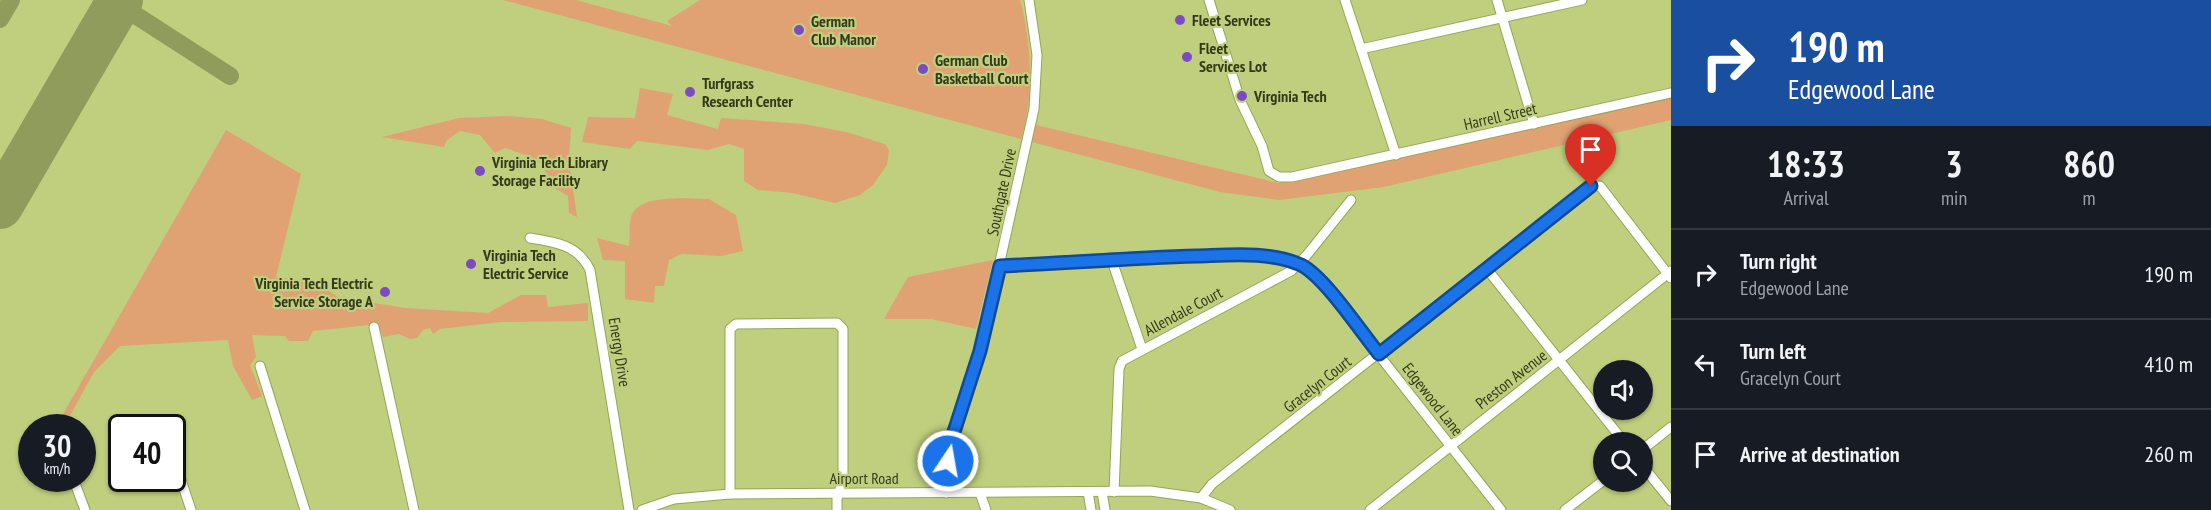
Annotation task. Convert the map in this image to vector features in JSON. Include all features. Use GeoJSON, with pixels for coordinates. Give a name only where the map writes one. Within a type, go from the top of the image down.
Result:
{"type":"FeatureCollection","features":[{"type":"Feature","properties":{"kind":"street","name":"Southgate Drive"},"geometry":{"type":"LineString","coordinates":[[946,493],[953,435],[972,381],[1000,266],[1036,92],[1037,55],[1029,0]]}},
{"type":"Feature","properties":{"kind":"street","name":"Harrell Street"},"geometry":{"type":"LineString","coordinates":[[1209,0],[1240,100],[1262,146],[1269,171],[1279,177],[1292,177],[1396,155],[1671,93]]}},
{"type":"Feature","properties":{"kind":"street"},"geometry":{"type":"LineString","coordinates":[[1345,0],[1396,155]]}},
{"type":"Feature","properties":{"kind":"street"},"geometry":{"type":"LineString","coordinates":[[1497,0],[1534,124]]}},
{"type":"Feature","properties":{"kind":"street"},"geometry":{"type":"LineString","coordinates":[[1361,49],[1582,0]]}},
{"type":"Feature","properties":{"kind":"street","name":"Gracelyn Court"},"geometry":{"type":"LineString","coordinates":[[1201,498],[1212,484],[1596,184],[1670,274]]}},
{"type":"Feature","properties":{"kind":"street","name":"Allendale Court"},"geometry":{"type":"LineString","coordinates":[[1114,492],[1119,369],[1126,358],[1299,264],[1351,200]]}},
{"type":"Feature","properties":{"kind":"street","name":"Energy Drive"},"geometry":{"type":"LineString","coordinates":[[530,238],[572,248],[582,256],[590,270],[629,510]]}},
{"type":"Feature","properties":{"kind":"street","name":"Edgewood Lane"},"geometry":{"type":"LineString","coordinates":[[1000,266],[1111,258],[1238,255],[1260,256],[1299,264],[1319,279],[1501,510]]}},
{"type":"Feature","properties":{"kind":"street"},"geometry":{"type":"LineString","coordinates":[[1111,258],[1142,350]]}},
{"type":"Feature","properties":{"kind":"street"},"geometry":{"type":"LineString","coordinates":[[1486,269],[1616,432]]}},
{"type":"Feature","properties":{"kind":"street","name":"Preston Avenue"},"geometry":{"type":"LineString","coordinates":[[1370,510],[1559,359],[1670,274]]}},
{"type":"Feature","properties":{"kind":"street"},"geometry":{"type":"LineString","coordinates":[[730,494],[729,333],[732,327],[736,324],[825,323],[841,326],[843,479],[837,510]]}},
{"type":"Feature","properties":{"kind":"street"},"geometry":{"type":"LineString","coordinates":[[374,327],[414,510]]}},
{"type":"Feature","properties":{"kind":"street"},"geometry":{"type":"LineString","coordinates":[[260,366],[305,510]]}},
{"type":"Feature","properties":{"kind":"street"},"geometry":{"type":"LineString","coordinates":[[1653,441],[1671,427]]}},
{"type":"Feature","properties":{"kind":"street"},"geometry":{"type":"LineString","coordinates":[[1653,479],[1671,501]]}},
{"type":"Feature","properties":{"kind":"street"},"geometry":{"type":"LineString","coordinates":[[1565,510],[1593,488]]}},
{"type":"Feature","properties":{"kind":"street"},"geometry":{"type":"LineString","coordinates":[[78,492],[85,510]]}},
{"type":"Feature","properties":{"kind":"street"},"geometry":{"type":"LineString","coordinates":[[185,492],[191,510]]}},
{"type":"Feature","properties":{"kind":"street"},"geometry":{"type":"LineString","coordinates":[[1088,492],[1091,510]]}},
{"type":"Feature","properties":{"kind":"street","name":"Airport Road"},"geometry":{"type":"LineString","coordinates":[[642,510],[674,499],[730,494],[1088,492],[1172,493],[1201,498],[1230,510]]}},
{"type":"Feature","properties":{"kind":"street"},"geometry":{"type":"LineString","coordinates":[[1102,492],[1105,510]]}},
{"type":"Feature","properties":{"kind":"street"},"geometry":{"type":"LineString","coordinates":[[980,493],[986,510]]}},
{"type":"Feature","properties":{"kind":"shaded area"},"geometry":{"type":"Polygon","coordinates":[[[503,0],[576,0],[672,26],[667,21],[700,0],[1020,0],[1027,34],[1030,70],[1028,105],[1021,139],[503,0]]]}},
{"type":"Feature","properties":{"kind":"shaded area"},"geometry":{"type":"Polygon","coordinates":[[[640,88],[673,94],[667,115],[718,129],[721,118],[804,124],[846,132],[885,144],[889,150],[887,165],[873,185],[860,195],[835,203],[792,193],[758,190],[744,181],[744,149],[729,144],[708,150],[637,141],[630,149],[582,142],[588,117],[635,118],[640,88]]]}},
{"type":"Feature","properties":{"kind":"shaded area"},"geometry":{"type":"Polygon","coordinates":[[[1671,97],[1671,120],[1384,187],[1279,200],[1220,192],[1032,142],[1036,125],[1278,183],[1671,97]]]}},
{"type":"Feature","properties":{"kind":"shaded area"},"geometry":{"type":"Polygon","coordinates":[[[507,116],[542,119],[571,128],[569,160],[577,217],[569,213],[568,196],[549,185],[544,167],[534,158],[505,148],[495,153],[480,135],[460,131],[447,140],[444,147],[382,137],[459,118],[507,116]]]}},
{"type":"Feature","properties":{"kind":"shaded area"},"geometry":{"type":"Polygon","coordinates":[[[226,130],[301,174],[276,277],[313,281],[338,297],[405,308],[488,313],[521,295],[546,295],[548,307],[588,303],[588,321],[501,322],[440,329],[433,334],[430,328],[423,330],[417,338],[410,339],[399,334],[383,337],[378,324],[313,331],[308,341],[289,341],[285,336],[252,335],[256,357],[250,365],[262,396],[252,400],[233,366],[228,340],[120,346],[94,372],[71,414],[63,414],[226,130]]]}},
{"type":"Feature","properties":{"kind":"shaded area"},"geometry":{"type":"Polygon","coordinates":[[[677,198],[709,199],[736,215],[743,251],[721,256],[682,254],[669,260],[664,286],[655,286],[654,303],[625,299],[625,261],[603,260],[597,238],[629,246],[631,217],[643,204],[677,198]]]}},
{"type":"Feature","properties":{"kind":"shaded area"},"geometry":{"type":"Polygon","coordinates":[[[993,260],[976,329],[931,319],[884,319],[908,277],[993,260]]]}},
{"type":"Feature","properties":{"kind":"taxiway"},"geometry":{"type":"LineString","coordinates":[[0,19],[11,0]]}},
{"type":"Feature","properties":{"kind":"taxiway"},"geometry":{"type":"LineString","coordinates":[[112,0],[230,76]]}},
{"type":"Feature","properties":{"kind":"runway"},"geometry":{"type":"LineString","coordinates":[[0,206],[120,0]]}},
{"type":"Feature","properties":{"kind":"place","name":"Fleet Services"},"geometry":{"type":"Point","coordinates":[1180,20]}},
{"type":"Feature","properties":{"kind":"place","name":"German Club Manor"},"geometry":{"type":"Point","coordinates":[799,30]}},
{"type":"Feature","properties":{"kind":"place","name":"Fleet Services Lot"},"geometry":{"type":"Point","coordinates":[1187,57]}},
{"type":"Feature","properties":{"kind":"place","name":"German Club Basketball Court"},"geometry":{"type":"Point","coordinates":[923,69]}},
{"type":"Feature","properties":{"kind":"place","name":"Turfgrass Research Center"},"geometry":{"type":"Point","coordinates":[690,92]}},
{"type":"Feature","properties":{"kind":"place","name":"Virginia Tech"},"geometry":{"type":"Point","coordinates":[1242,96]}},
{"type":"Feature","properties":{"kind":"place","name":"Virginia Tech Library Storage Facility"},"geometry":{"type":"Point","coordinates":[480,171]}},
{"type":"Feature","properties":{"kind":"place","name":"Virginia Tech Electric Service"},"geometry":{"type":"Point","coordinates":[471,264]}},
{"type":"Feature","properties":{"kind":"place","name":"Virginia Tech Electric Service Storage A"},"geometry":{"type":"Point","coordinates":[385,292]}},
{"type":"Feature","properties":{"kind":"route"},"geometry":{"type":"LineString","coordinates":[[948,461],[953,435],[972,381],[1000,266],[1132,257],[1238,255],[1260,256],[1299,264],[1319,279],[1379,354],[1591,186]]}}]}
